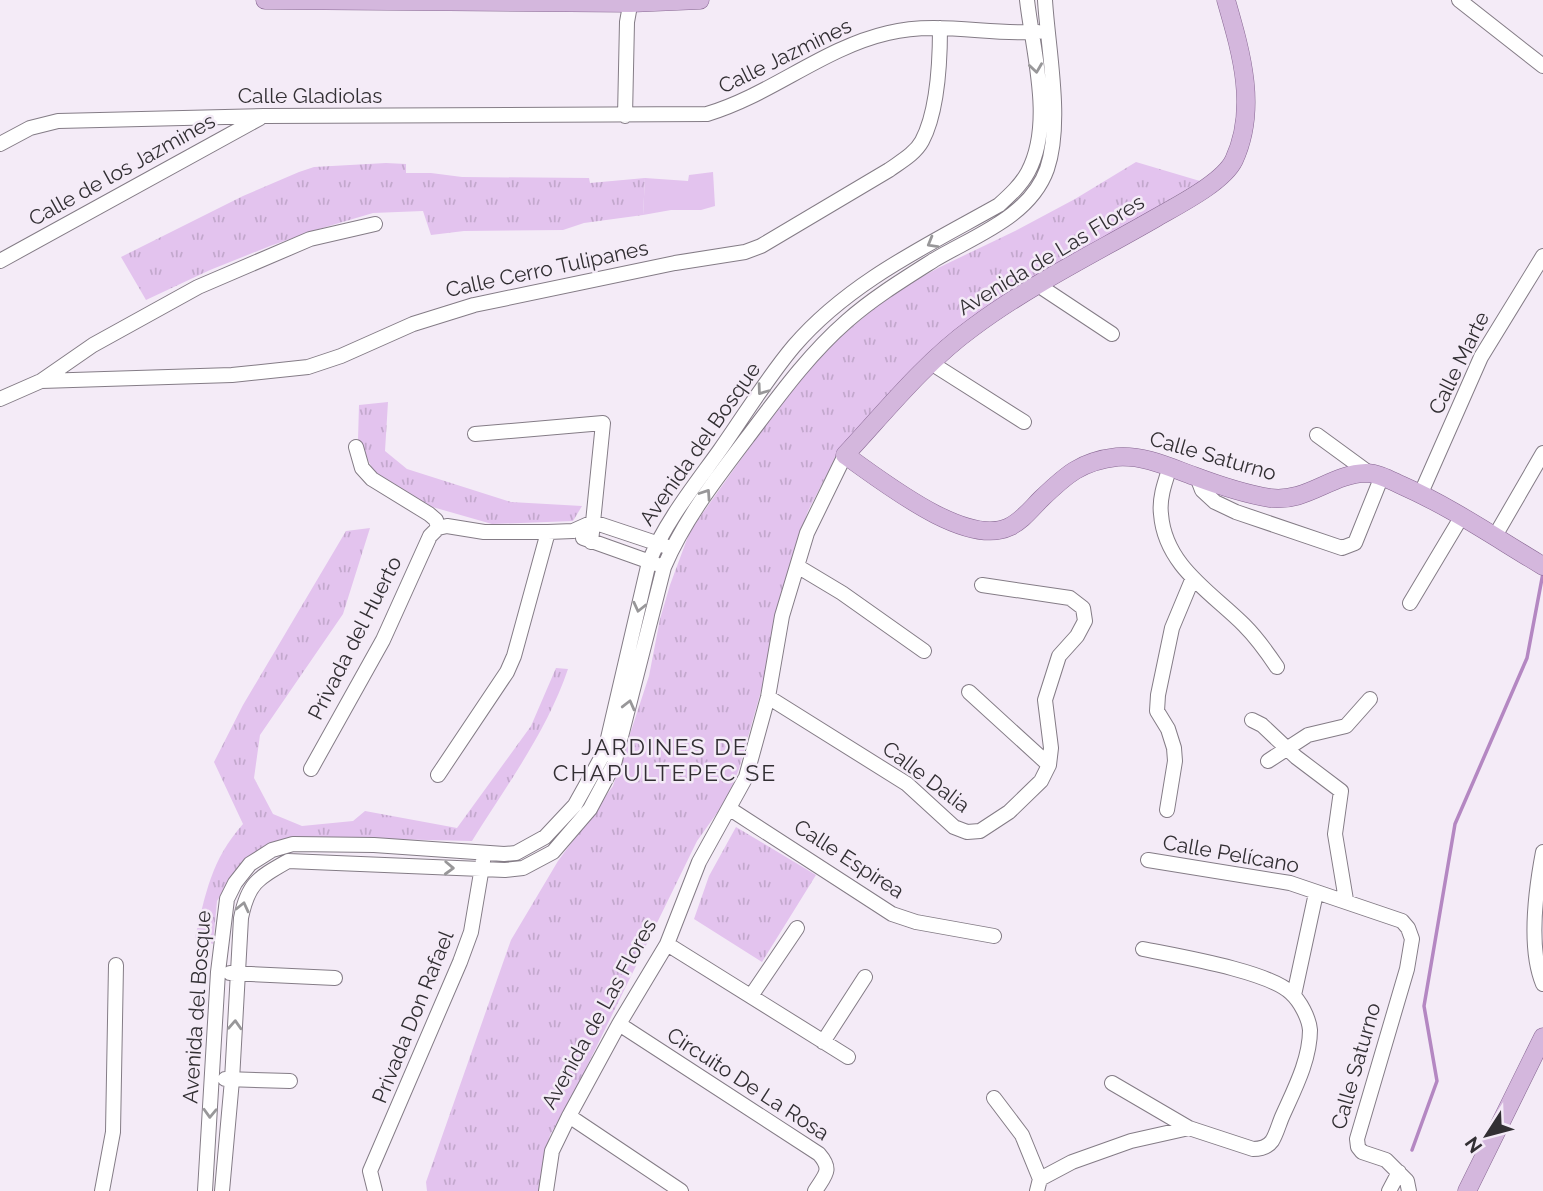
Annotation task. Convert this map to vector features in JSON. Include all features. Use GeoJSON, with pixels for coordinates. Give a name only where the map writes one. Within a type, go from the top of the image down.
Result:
{"type":"FeatureCollection","features":[{"type":"Feature","properties":{"kind":"main road"},"geometry":{"type":"LineString","coordinates":[[265,0],[700,0]]}},
{"type":"Feature","properties":{"kind":"main road","name":"Avenida de Las Flores"},"geometry":{"type":"LineString","coordinates":[[845,455],[931,363],[972,328],[1038,285],[1205,189],[1233,162],[1246,124],[1246,84],[1226,0]]}},
{"type":"Feature","properties":{"kind":"main road","name":"Calle Saturno"},"geometry":{"type":"LineString","coordinates":[[845,455],[939,517],[975,528],[998,530],[1021,519],[1069,472],[1088,463],[1122,457],[1157,462],[1248,493],[1289,499],[1346,476],[1376,474]]}},
{"type":"Feature","properties":{"kind":"main road"},"geometry":{"type":"LineString","coordinates":[[1376,474],[1421,493],[1538,563]]}},
{"type":"Feature","properties":{"kind":"main road"},"geometry":{"type":"LineString","coordinates":[[1466,1191],[1543,1037]]}},
{"type":"Feature","properties":{"kind":"street","name":"Avenida del Bosque"},"geometry":{"type":"LineString","coordinates":[[222,1191],[232,1080],[241,918],[246,895],[263,875],[289,861],[483,862],[516,853],[545,837],[575,805],[605,751],[649,562],[657,544],[706,468],[800,340],[835,306],[876,276],[999,205],[1028,171],[1040,134],[1041,103],[1027,0]]}},
{"type":"Feature","properties":{"kind":"street","name":"Avenida del Bosque"},"geometry":{"type":"LineString","coordinates":[[205,1191],[218,972],[227,899],[235,883],[250,864],[272,850],[293,844],[374,845],[523,867],[553,852],[590,809],[614,764],[664,567],[672,548],[704,495],[792,378],[846,322],[933,261],[1003,221],[1021,207],[1047,170],[1054,129],[1045,0]]}},
{"type":"Feature","properties":{"kind":"street"},"geometry":{"type":"LineString","coordinates":[[1459,0],[1543,66]]}},
{"type":"Feature","properties":{"kind":"street"},"geometry":{"type":"LineString","coordinates":[[625,116],[626,1]]}},
{"type":"Feature","properties":{"kind":"street","name":"Calle Jazmines"},"geometry":{"type":"LineString","coordinates":[[625,116],[707,114],[756,94],[842,48],[889,32],[918,28],[1047,31]]}},
{"type":"Feature","properties":{"kind":"street","name":"Calle Cerro Tulipanes"},"geometry":{"type":"LineString","coordinates":[[41,381],[232,375],[308,367],[341,356],[413,324],[474,305],[675,263],[745,253],[889,170],[921,143],[928,125],[940,61],[940,28]]}},
{"type":"Feature","properties":{"kind":"street","name":"Calle Gladiolas"},"geometry":{"type":"LineString","coordinates":[[0,144],[30,128],[58,121],[264,116],[625,116]]}},
{"type":"Feature","properties":{"kind":"street","name":"Calle de los Jazmines"},"geometry":{"type":"LineString","coordinates":[[0,261],[264,116]]}},
{"type":"Feature","properties":{"kind":"street"},"geometry":{"type":"LineString","coordinates":[[0,399],[41,381],[93,345],[198,287],[310,239],[375,224]]}},
{"type":"Feature","properties":{"kind":"street","name":"Calle Marte"},"geometry":{"type":"LineString","coordinates":[[1421,493],[1481,357],[1543,256]]}},
{"type":"Feature","properties":{"kind":"street"},"geometry":{"type":"LineString","coordinates":[[1038,285],[1112,334]]}},
{"type":"Feature","properties":{"kind":"street"},"geometry":{"type":"LineString","coordinates":[[931,363],[1024,422]]}},
{"type":"Feature","properties":{"kind":"street"},"geometry":{"type":"LineString","coordinates":[[475,434],[603,423],[591,542]]}},
{"type":"Feature","properties":{"kind":"street"},"geometry":{"type":"LineString","coordinates":[[1197,477],[1202,490],[1216,502],[1236,512],[1342,548],[1355,543],[1376,474],[1317,435]]}},
{"type":"Feature","properties":{"kind":"street"},"geometry":{"type":"LineString","coordinates":[[356,447],[362,468],[372,480],[429,514],[436,520],[439,528],[447,526],[484,532],[548,532],[573,531],[593,522],[672,548]]}},
{"type":"Feature","properties":{"kind":"street"},"geometry":{"type":"LineString","coordinates":[[1495,536],[1543,453]]}},
{"type":"Feature","properties":{"kind":"street","name":"Avenida de Las Flores"},"geometry":{"type":"LineString","coordinates":[[546,1191],[552,1151],[619,1024],[667,944],[699,862],[746,777],[768,697],[782,616],[807,533],[845,455]]}},
{"type":"Feature","properties":{"kind":"street"},"geometry":{"type":"LineString","coordinates":[[1170,467],[1163,490],[1161,515],[1173,550],[1192,580],[1244,625],[1278,667]]}},
{"type":"Feature","properties":{"kind":"street"},"geometry":{"type":"LineString","coordinates":[[1410,603],[1462,516]]}},
{"type":"Feature","properties":{"kind":"street","name":"Privada del Huerto"},"geometry":{"type":"LineString","coordinates":[[311,769],[383,640],[430,536],[439,528]]}},
{"type":"Feature","properties":{"kind":"street"},"geometry":{"type":"LineString","coordinates":[[573,531],[591,542],[664,567]]}},
{"type":"Feature","properties":{"kind":"street"},"geometry":{"type":"LineString","coordinates":[[438,775],[507,672],[514,656],[548,532]]}},
{"type":"Feature","properties":{"kind":"street"},"geometry":{"type":"LineString","coordinates":[[797,566],[842,593],[924,651]]}},
{"type":"Feature","properties":{"kind":"street"},"geometry":{"type":"LineString","coordinates":[[1167,810],[1175,761],[1174,748],[1168,729],[1157,711],[1158,695],[1172,628],[1192,580]]}},
{"type":"Feature","properties":{"kind":"street"},"geometry":{"type":"LineString","coordinates":[[982,585],[1070,598],[1083,608],[1086,621],[1059,656],[1045,700],[1051,748],[1049,765]]}},
{"type":"Feature","properties":{"kind":"street"},"geometry":{"type":"LineString","coordinates":[[969,692],[1049,765]]}},
{"type":"Feature","properties":{"kind":"street","name":"Calle Dalia"},"geometry":{"type":"LineString","coordinates":[[768,697],[907,784],[954,827],[967,832],[981,831],[1009,812],[1041,782],[1049,765]]}},
{"type":"Feature","properties":{"kind":"street"},"geometry":{"type":"LineString","coordinates":[[1268,761],[1308,735],[1346,726],[1370,699]]}},
{"type":"Feature","properties":{"kind":"street"},"geometry":{"type":"LineString","coordinates":[[1252,720],[1262,725],[1286,748],[1341,791],[1335,834],[1346,901]]}},
{"type":"Feature","properties":{"kind":"street","name":"Calle Espirea"},"geometry":{"type":"LineString","coordinates":[[730,808],[892,914],[916,922],[994,936]]}},
{"type":"Feature","properties":{"kind":"street"},"geometry":{"type":"LineString","coordinates":[[1543,852],[1539,874],[1535,951],[1537,971],[1543,984]]}},
{"type":"Feature","properties":{"kind":"street","name":"Calle Pelícano"},"geometry":{"type":"LineString","coordinates":[[1148,860],[1273,879],[1402,921],[1408,928]]}},
{"type":"Feature","properties":{"kind":"street","name":"Privada Don Rafael"},"geometry":{"type":"LineString","coordinates":[[375,1191],[370,1171],[471,932],[483,862]]}},
{"type":"Feature","properties":{"kind":"street"},"geometry":{"type":"LineString","coordinates":[[1294,995],[1316,893]]}},
{"type":"Feature","properties":{"kind":"street"},"geometry":{"type":"LineString","coordinates":[[751,996],[797,928]]}},
{"type":"Feature","properties":{"kind":"street","name":"Calle Saturno"},"geometry":{"type":"LineString","coordinates":[[1399,1172],[1386,1160],[1362,1152],[1357,1147],[1357,1139],[1407,970],[1412,939],[1408,928]]}},
{"type":"Feature","properties":{"kind":"street"},"geometry":{"type":"LineString","coordinates":[[667,944],[848,1057]]}},
{"type":"Feature","properties":{"kind":"street"},"geometry":{"type":"LineString","coordinates":[[1112,1083],[1189,1128],[1253,1149],[1262,1149],[1271,1142],[1306,1056],[1310,1031],[1308,1019],[1294,995],[1273,982],[1209,963],[1143,949]]}},
{"type":"Feature","properties":{"kind":"street"},"geometry":{"type":"LineString","coordinates":[[102,1191],[113,1132],[116,965]]}},
{"type":"Feature","properties":{"kind":"street"},"geometry":{"type":"LineString","coordinates":[[218,972],[335,978]]}},
{"type":"Feature","properties":{"kind":"street"},"geometry":{"type":"LineString","coordinates":[[823,1042],[865,977]]}},
{"type":"Feature","properties":{"kind":"street","name":"Circuito De La Rosa"},"geometry":{"type":"LineString","coordinates":[[619,1024],[819,1154],[827,1163],[827,1172],[816,1191]]}},
{"type":"Feature","properties":{"kind":"street"},"geometry":{"type":"LineString","coordinates":[[211,1078],[290,1081]]}},
{"type":"Feature","properties":{"kind":"street"},"geometry":{"type":"LineString","coordinates":[[994,1098],[1018,1128],[1038,1185],[1072,1162],[1131,1141],[1189,1128]]}},
{"type":"Feature","properties":{"kind":"street"},"geometry":{"type":"LineString","coordinates":[[569,1116],[681,1191]]}},
{"type":"Feature","properties":{"kind":"street"},"geometry":{"type":"LineString","coordinates":[[1389,1191],[1399,1172],[1407,1181],[1409,1191]]}},
{"type":"Feature","properties":{"kind":"green space"},"geometry":{"type":"Polygon","coordinates":[[[1136,162],[1200,181],[966,321],[905,378],[840,449],[808,511],[793,554],[767,670],[739,769],[727,799],[697,841],[570,1101],[550,1135],[541,1174],[541,1191],[427,1191],[426,1182],[511,940],[558,861],[613,786],[649,676],[670,585],[690,531],[807,371],[839,338],[894,292],[1075,199],[1136,162]]]}},
{"type":"Feature","properties":{"kind":"green space"},"geometry":{"type":"Polygon","coordinates":[[[406,164],[406,173],[462,177],[589,178],[590,183],[645,178],[643,215],[584,223],[563,230],[464,231],[431,235],[423,211],[373,213],[270,246],[146,300],[121,257],[243,196],[299,172],[314,167],[406,164]]]}},
{"type":"Feature","properties":{"kind":"green space"},"geometry":{"type":"Polygon","coordinates":[[[713,172],[715,206],[701,210],[671,210],[643,215],[645,178],[688,181],[689,175],[713,172]]]}},
{"type":"Feature","properties":{"kind":"green space"},"geometry":{"type":"Polygon","coordinates":[[[388,402],[385,451],[407,469],[511,502],[582,506],[573,521],[492,524],[422,504],[379,482],[358,440],[359,405],[388,402]]]}},
{"type":"Feature","properties":{"kind":"green space"},"geometry":{"type":"Polygon","coordinates":[[[370,528],[343,614],[260,735],[254,778],[273,814],[302,826],[353,821],[365,811],[457,828],[531,726],[556,668],[568,669],[559,692],[525,757],[472,841],[294,837],[265,845],[236,873],[217,901],[213,944],[195,938],[211,878],[232,837],[243,824],[214,762],[243,705],[346,531],[370,528]]]}},
{"type":"Feature","properties":{"kind":"green space"},"geometry":{"type":"Polygon","coordinates":[[[736,827],[816,875],[762,962],[694,919],[709,876],[736,827]]]}},
{"type":"Feature","properties":{"kind":"waterway"},"geometry":{"type":"LineString","coordinates":[[1412,1150],[1437,1081],[1424,1006],[1455,824],[1527,658],[1543,573]]}},
{"type":"Feature","properties":{"kind":"district","name":"JARDINES DE CHAPULTEPEC SE"},"geometry":{"type":"Point","coordinates":[665,760]}}]}
